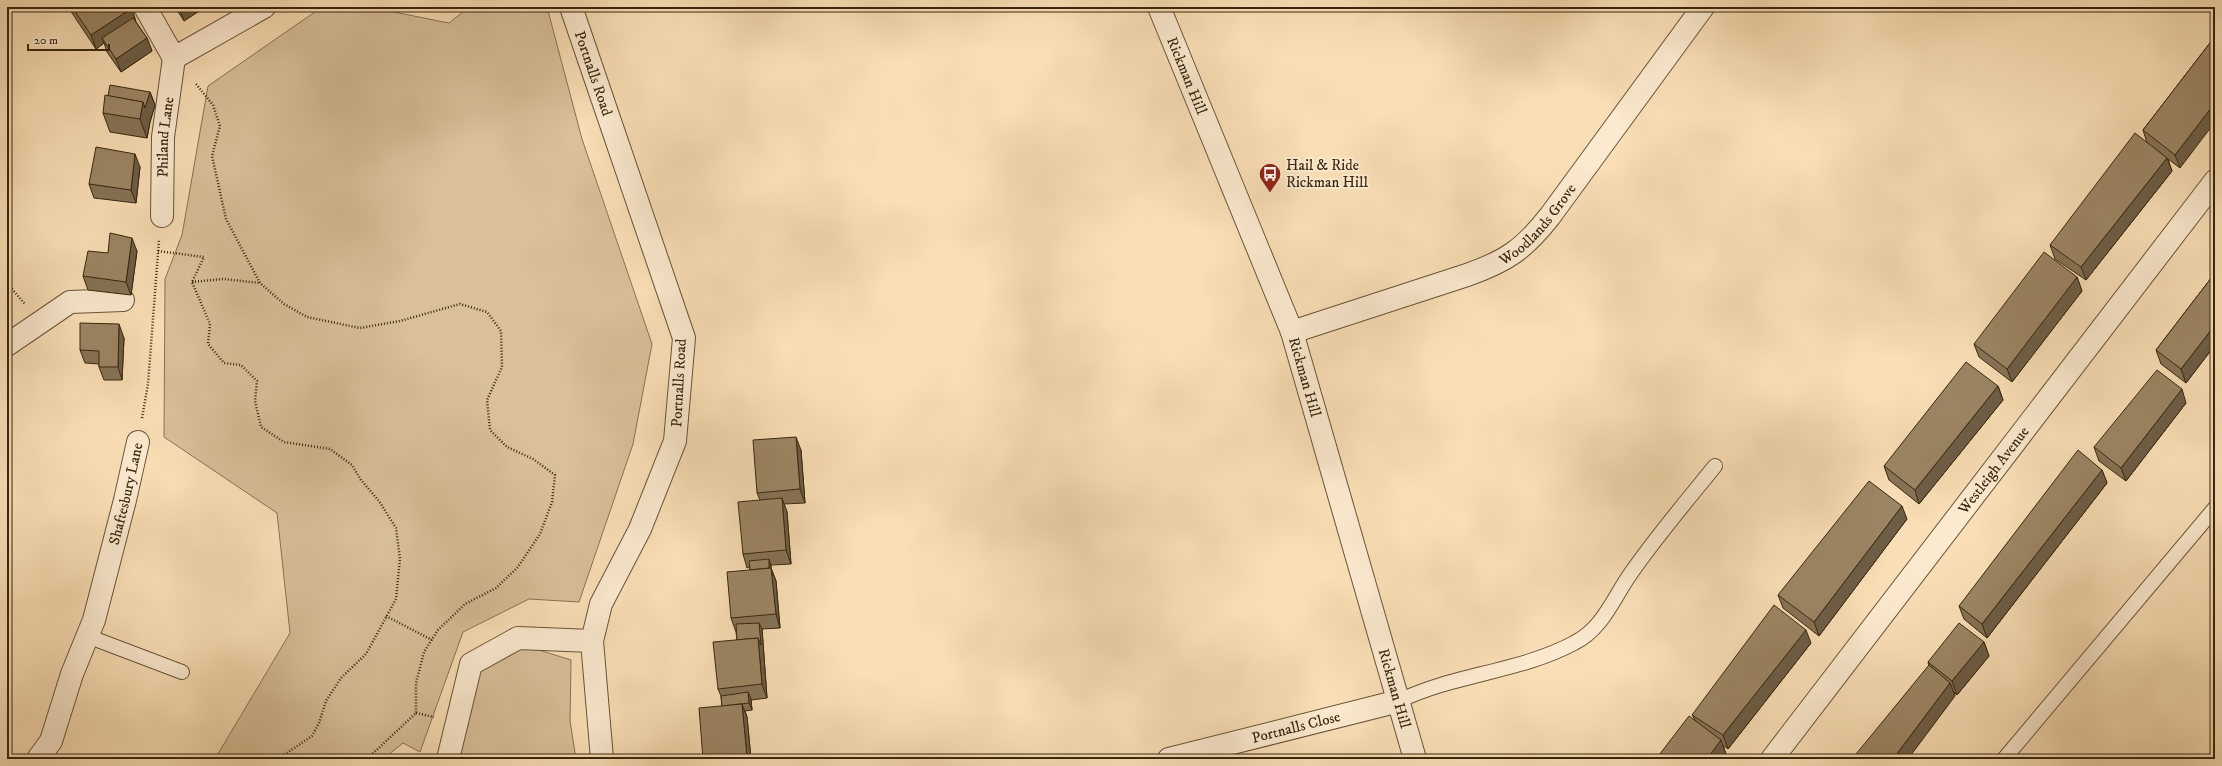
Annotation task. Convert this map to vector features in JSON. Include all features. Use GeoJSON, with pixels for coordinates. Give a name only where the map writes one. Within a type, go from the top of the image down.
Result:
{"type":"FeatureCollection","features":[{"type":"Feature","properties":{"kind":"street"},"geometry":{"type":"LineString","coordinates":[[145,7],[174,58],[264,7]]}},
{"type":"Feature","properties":{"kind":"street","name":"Portnalls Road"},"geometry":{"type":"LineString","coordinates":[[570,7],[684,338],[675,441],[640,529],[602,604],[592,641],[602,759]]}},
{"type":"Feature","properties":{"kind":"street","name":"Rickman Hill"},"geometry":{"type":"LineString","coordinates":[[1159,7],[1292,332],[1416,759]]}},
{"type":"Feature","properties":{"kind":"street","name":"Woodlands Grove"},"geometry":{"type":"LineString","coordinates":[[1292,332],[1467,275],[1491,266],[1514,254],[1534,236],[1550,216],[1703,7]]}},
{"type":"Feature","properties":{"kind":"street","name":"Philand Lane"},"geometry":{"type":"LineString","coordinates":[[162,216],[163,137],[174,58]]}},
{"type":"Feature","properties":{"kind":"street","name":"Westleigh Avenue"},"geometry":{"type":"LineString","coordinates":[[1772,759],[2215,181]]}},
{"type":"Feature","properties":{"kind":"street"},"geometry":{"type":"LineString","coordinates":[[7,344],[70,302],[123,300]]}},
{"type":"Feature","properties":{"kind":"street","name":"Shaftesbury Lane"},"geometry":{"type":"LineString","coordinates":[[38,759],[51,741],[72,674],[94,620],[138,442]]}},
{"type":"Feature","properties":{"kind":"street"},"geometry":{"type":"LineString","coordinates":[[448,759],[471,664],[518,638],[592,641]]}},
{"type":"Feature","properties":{"kind":"street","name":"Portnalls Close"},"geometry":{"type":"LineString","coordinates":[[1170,759],[1399,701]]}},
{"type":"Feature","properties":{"kind":"lane"},"geometry":{"type":"LineString","coordinates":[[1399,701],[1422,690],[1545,655],[1575,643],[1594,630],[1629,576],[1715,466]]}},
{"type":"Feature","properties":{"kind":"lane"},"geometry":{"type":"LineString","coordinates":[[2004,759],[2215,508]]}},
{"type":"Feature","properties":{"kind":"lane"},"geometry":{"type":"LineString","coordinates":[[88,636],[182,672]]}},
{"type":"Feature","properties":{"kind":"path"},"geometry":{"type":"LineString","coordinates":[[174,58],[213,105],[220,126],[212,156],[226,220],[260,283],[284,304],[307,317],[360,328],[400,320],[460,304],[487,312],[501,331],[502,367],[487,400],[490,430],[507,447],[533,458],[555,476],[552,502],[540,534],[518,567],[496,588],[465,604],[438,630],[424,652],[416,683],[416,713],[367,759]]}},
{"type":"Feature","properties":{"kind":"path","name":"Shaftesbury Lane"},"geometry":{"type":"LineString","coordinates":[[138,442],[148,384],[162,216]]}},
{"type":"Feature","properties":{"kind":"path"},"geometry":{"type":"LineString","coordinates":[[158,251],[204,256],[192,282],[210,324],[208,344],[224,363],[241,365],[257,381],[255,401],[261,427],[284,442],[330,449],[352,465],[361,480],[379,500],[396,528],[400,559],[396,599],[366,654],[341,678],[326,701],[319,723],[312,736],[278,759]]}},
{"type":"Feature","properties":{"kind":"path"},"geometry":{"type":"LineString","coordinates":[[7,278],[11,288],[39,323]]}},
{"type":"Feature","properties":{"kind":"path"},"geometry":{"type":"LineString","coordinates":[[192,282],[223,279],[260,283]]}},
{"type":"Feature","properties":{"kind":"path"},"geometry":{"type":"LineString","coordinates":[[386,616],[432,640]]}},
{"type":"Feature","properties":{"kind":"shaded area"},"geometry":{"type":"Polygon","coordinates":[[[322,7],[369,7],[449,23],[469,7],[547,7],[582,139],[652,344],[633,444],[579,602],[529,599],[463,632],[420,752],[403,743],[383,759],[215,759],[290,633],[277,513],[164,437],[165,279],[182,235],[208,86],[322,7]]]}},
{"type":"Feature","properties":{"kind":"shaded area"},"geometry":{"type":"Polygon","coordinates":[[[523,645],[571,660],[570,721],[576,759],[457,759],[480,672],[523,645]]]}},
{"type":"Feature","properties":{"kind":"building"},"geometry":{"type":"Polygon","coordinates":[[[72,7],[131,7],[132,8],[91,35],[72,7]]]}},
{"type":"Feature","properties":{"kind":"building"},"geometry":{"type":"Polygon","coordinates":[[[133,18],[147,38],[116,59],[102,38],[133,18]]]}},
{"type":"Feature","properties":{"kind":"building"},"geometry":{"type":"Polygon","coordinates":[[[2213,39],[2215,40],[2215,103],[2175,155],[2143,130],[2213,39]]]}},
{"type":"Feature","properties":{"kind":"building"},"geometry":{"type":"Polygon","coordinates":[[[110,85],[150,92],[145,108],[143,102],[108,96],[110,85]]]}},
{"type":"Feature","properties":{"kind":"building"},"geometry":{"type":"Polygon","coordinates":[[[105,95],[143,102],[140,119],[103,113],[105,95]]]}},
{"type":"Feature","properties":{"kind":"building"},"geometry":{"type":"Polygon","coordinates":[[[2135,133],[2167,158],[2081,267],[2050,245],[2135,133]]]}},
{"type":"Feature","properties":{"kind":"building"},"geometry":{"type":"Polygon","coordinates":[[[96,147],[135,154],[131,190],[89,184],[96,147]]]}},
{"type":"Feature","properties":{"kind":"building"},"geometry":{"type":"Polygon","coordinates":[[[110,233],[132,238],[126,282],[83,276],[88,251],[108,253],[110,233]]]}},
{"type":"Feature","properties":{"kind":"building"},"geometry":{"type":"Polygon","coordinates":[[[2044,252],[2077,277],[2007,369],[1974,344],[2044,252]]]}},
{"type":"Feature","properties":{"kind":"building"},"geometry":{"type":"Polygon","coordinates":[[[2215,273],[2215,325],[2181,369],[2156,350],[2215,273]]]}},
{"type":"Feature","properties":{"kind":"building"},"geometry":{"type":"Polygon","coordinates":[[[80,323],[119,324],[118,367],[99,367],[99,351],[80,350],[80,323]]]}},
{"type":"Feature","properties":{"kind":"building"},"geometry":{"type":"Polygon","coordinates":[[[1966,362],[1998,386],[1915,490],[1884,466],[1966,362]]]}},
{"type":"Feature","properties":{"kind":"building"},"geometry":{"type":"Polygon","coordinates":[[[2157,370],[2182,389],[2121,468],[2094,447],[2157,370]]]}},
{"type":"Feature","properties":{"kind":"building"},"geometry":{"type":"Polygon","coordinates":[[[796,437],[800,489],[757,493],[753,440],[796,437]]]}},
{"type":"Feature","properties":{"kind":"building"},"geometry":{"type":"Polygon","coordinates":[[[2078,450],[2102,470],[1982,624],[1959,606],[2078,450]]]}},
{"type":"Feature","properties":{"kind":"building"},"geometry":{"type":"Polygon","coordinates":[[[1869,481],[1902,506],[1814,622],[1778,595],[1869,481]]]}},
{"type":"Feature","properties":{"kind":"building"},"geometry":{"type":"Polygon","coordinates":[[[782,498],[786,550],[743,554],[738,502],[782,498]]]}},
{"type":"Feature","properties":{"kind":"building"},"geometry":{"type":"Polygon","coordinates":[[[769,559],[769,568],[750,570],[749,561],[769,559]]]}},
{"type":"Feature","properties":{"kind":"building"},"geometry":{"type":"Polygon","coordinates":[[[771,568],[776,614],[731,618],[727,572],[771,568]]]}},
{"type":"Feature","properties":{"kind":"building"},"geometry":{"type":"Polygon","coordinates":[[[1774,605],[1806,630],[1723,735],[1692,715],[1774,605]]]}},
{"type":"Feature","properties":{"kind":"building"},"geometry":{"type":"Polygon","coordinates":[[[759,623],[761,645],[758,638],[737,640],[736,624],[759,623]]]}},
{"type":"Feature","properties":{"kind":"building"},"geometry":{"type":"Polygon","coordinates":[[[1959,623],[1984,642],[1952,681],[1928,662],[1959,623]]]}},
{"type":"Feature","properties":{"kind":"building"},"geometry":{"type":"Polygon","coordinates":[[[758,638],[762,684],[718,689],[713,642],[758,638]]]}},
{"type":"Feature","properties":{"kind":"building"},"geometry":{"type":"Polygon","coordinates":[[[1929,665],[1950,683],[1893,759],[1852,759],[1929,665]]]}},
{"type":"Feature","properties":{"kind":"building"},"geometry":{"type":"Polygon","coordinates":[[[748,692],[749,703],[722,706],[721,696],[748,692]]]}},
{"type":"Feature","properties":{"kind":"building"},"geometry":{"type":"Polygon","coordinates":[[[742,704],[747,757],[703,759],[699,708],[742,704]]]}},
{"type":"Feature","properties":{"kind":"building"},"geometry":{"type":"Polygon","coordinates":[[[1689,716],[1721,740],[1707,759],[1656,759],[1689,716]]]}},
{"type":"Feature","properties":{"kind":"place","name":"Hail & Ride Rickman Hill"},"geometry":{"type":"Point","coordinates":[1270,194]}}]}
